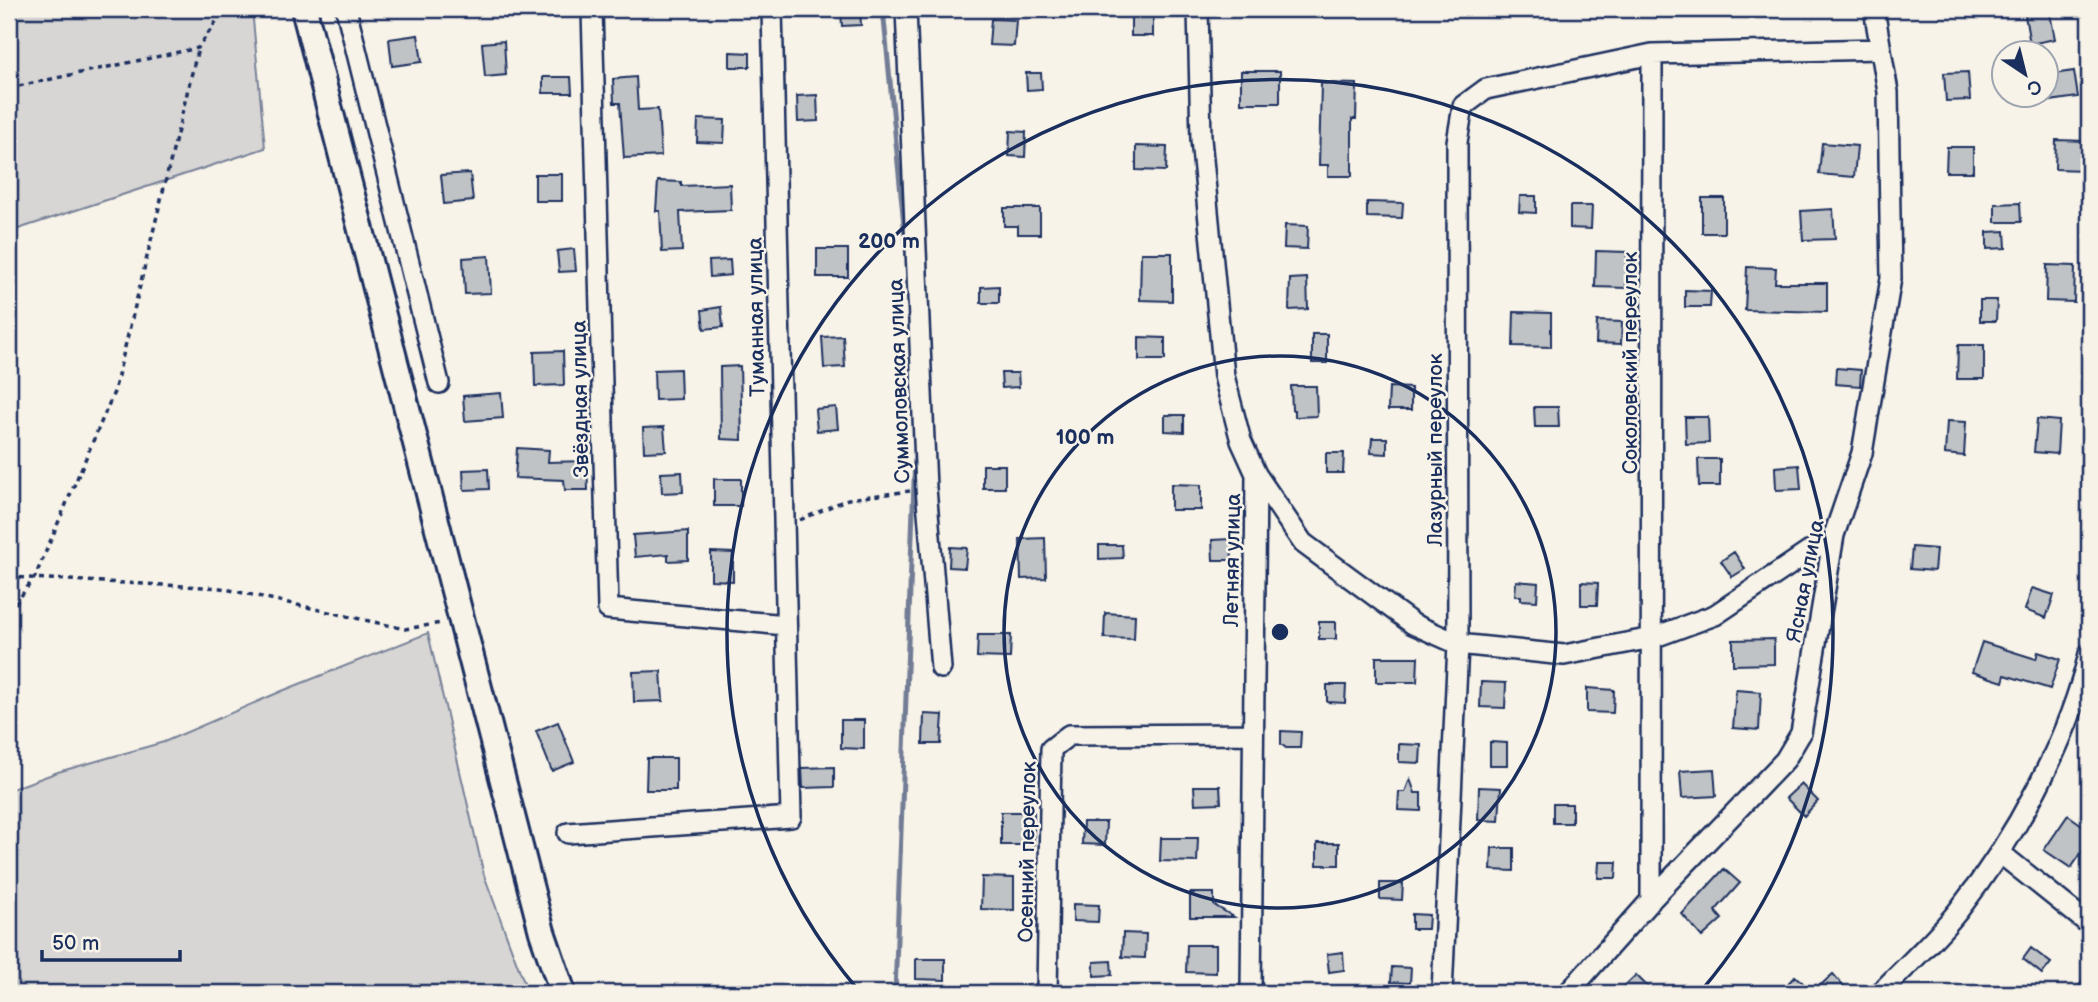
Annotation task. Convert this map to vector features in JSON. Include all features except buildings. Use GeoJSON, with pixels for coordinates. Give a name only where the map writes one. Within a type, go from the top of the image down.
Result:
{"type":"FeatureCollection","features":[{"type":"Feature","properties":{"kind":"main road"},"geometry":{"type":"LineString","coordinates":[[304,9],[542,932],[563,993]]}},
{"type":"Feature","properties":{"kind":"street"},"geometry":{"type":"LineString","coordinates":[[346,9],[439,383]]}},
{"type":"Feature","properties":{"kind":"street","name":"Звёздная улица"},"geometry":{"type":"LineString","coordinates":[[592,9],[608,608],[786,625]]}},
{"type":"Feature","properties":{"kind":"street","name":"Туманная улица"},"geometry":{"type":"LineString","coordinates":[[568,833],[791,817],[772,9]]}},
{"type":"Feature","properties":{"kind":"street","name":"Суммоловская улица"},"geometry":{"type":"LineString","coordinates":[[906,9],[926,488],[940,668]]}},
{"type":"Feature","properties":{"kind":"street","name":"Летняя улица"},"geometry":{"type":"LineString","coordinates":[[1198,9],[1201,139],[1224,376],[1241,441],[1256,474],[1251,993]]}},
{"type":"Feature","properties":{"kind":"street","name":"Ясная улица"},"geometry":{"type":"LineString","coordinates":[[1568,993],[1651,900],[1785,760],[1801,733],[1834,535],[1862,453],[1891,278],[1888,92],[1874,9]]}},
{"type":"Feature","properties":{"kind":"street"},"geometry":{"type":"LineString","coordinates":[[1652,54],[1881,49]]}},
{"type":"Feature","properties":{"kind":"street","name":"Соколовский переулок"},"geometry":{"type":"LineString","coordinates":[[1651,900],[1652,54]]}},
{"type":"Feature","properties":{"kind":"street","name":"Лазурный переулок"},"geometry":{"type":"LineString","coordinates":[[1442,993],[1458,644],[1457,142],[1463,106],[1486,89],[1652,54]]}},
{"type":"Feature","properties":{"kind":"street"},"geometry":{"type":"LineString","coordinates":[[1256,474],[1303,543],[1413,624],[1458,644],[1564,655],[1618,647],[1652,638],[1715,615],[1834,535]]}},
{"type":"Feature","properties":{"kind":"street"},"geometry":{"type":"LineString","coordinates":[[1881,993],[1957,913],[2000,853],[2068,724],[2089,654]]}},
{"type":"Feature","properties":{"kind":"street","name":"Осенний переулок"},"geometry":{"type":"LineString","coordinates":[[1047,993],[1051,749],[1069,735],[1252,734]]}},
{"type":"Feature","properties":{"kind":"street"},"geometry":{"type":"LineString","coordinates":[[2000,853],[2089,924]]}},
{"type":"Feature","properties":{"kind":"path"},"geometry":{"type":"LineString","coordinates":[[9,612],[35,578],[114,392],[198,48],[225,9]]}},
{"type":"Feature","properties":{"kind":"path"},"geometry":{"type":"LineString","coordinates":[[9,89],[198,48]]}},
{"type":"Feature","properties":{"kind":"path"},"geometry":{"type":"LineString","coordinates":[[784,528],[848,499],[907,491]]}},
{"type":"Feature","properties":{"kind":"path"},"geometry":{"type":"LineString","coordinates":[[9,577],[221,588],[405,629],[461,619]]}},
{"type":"Feature","properties":{"kind":"shaded area"},"geometry":{"type":"Polygon","coordinates":[[[9,9],[252,9],[265,148],[9,232],[9,9]]]}},
{"type":"Feature","properties":{"kind":"shaded area"},"geometry":{"type":"Polygon","coordinates":[[[428,633],[484,875],[528,993],[9,993],[9,790],[58,772],[164,742],[282,691],[428,633]]]}},
{"type":"Feature","properties":{"kind":"waterway"},"geometry":{"type":"LineString","coordinates":[[883,9],[907,256]]}},
{"type":"Feature","properties":{"kind":"waterway"},"geometry":{"type":"LineString","coordinates":[[895,993],[915,455]]}}]}
